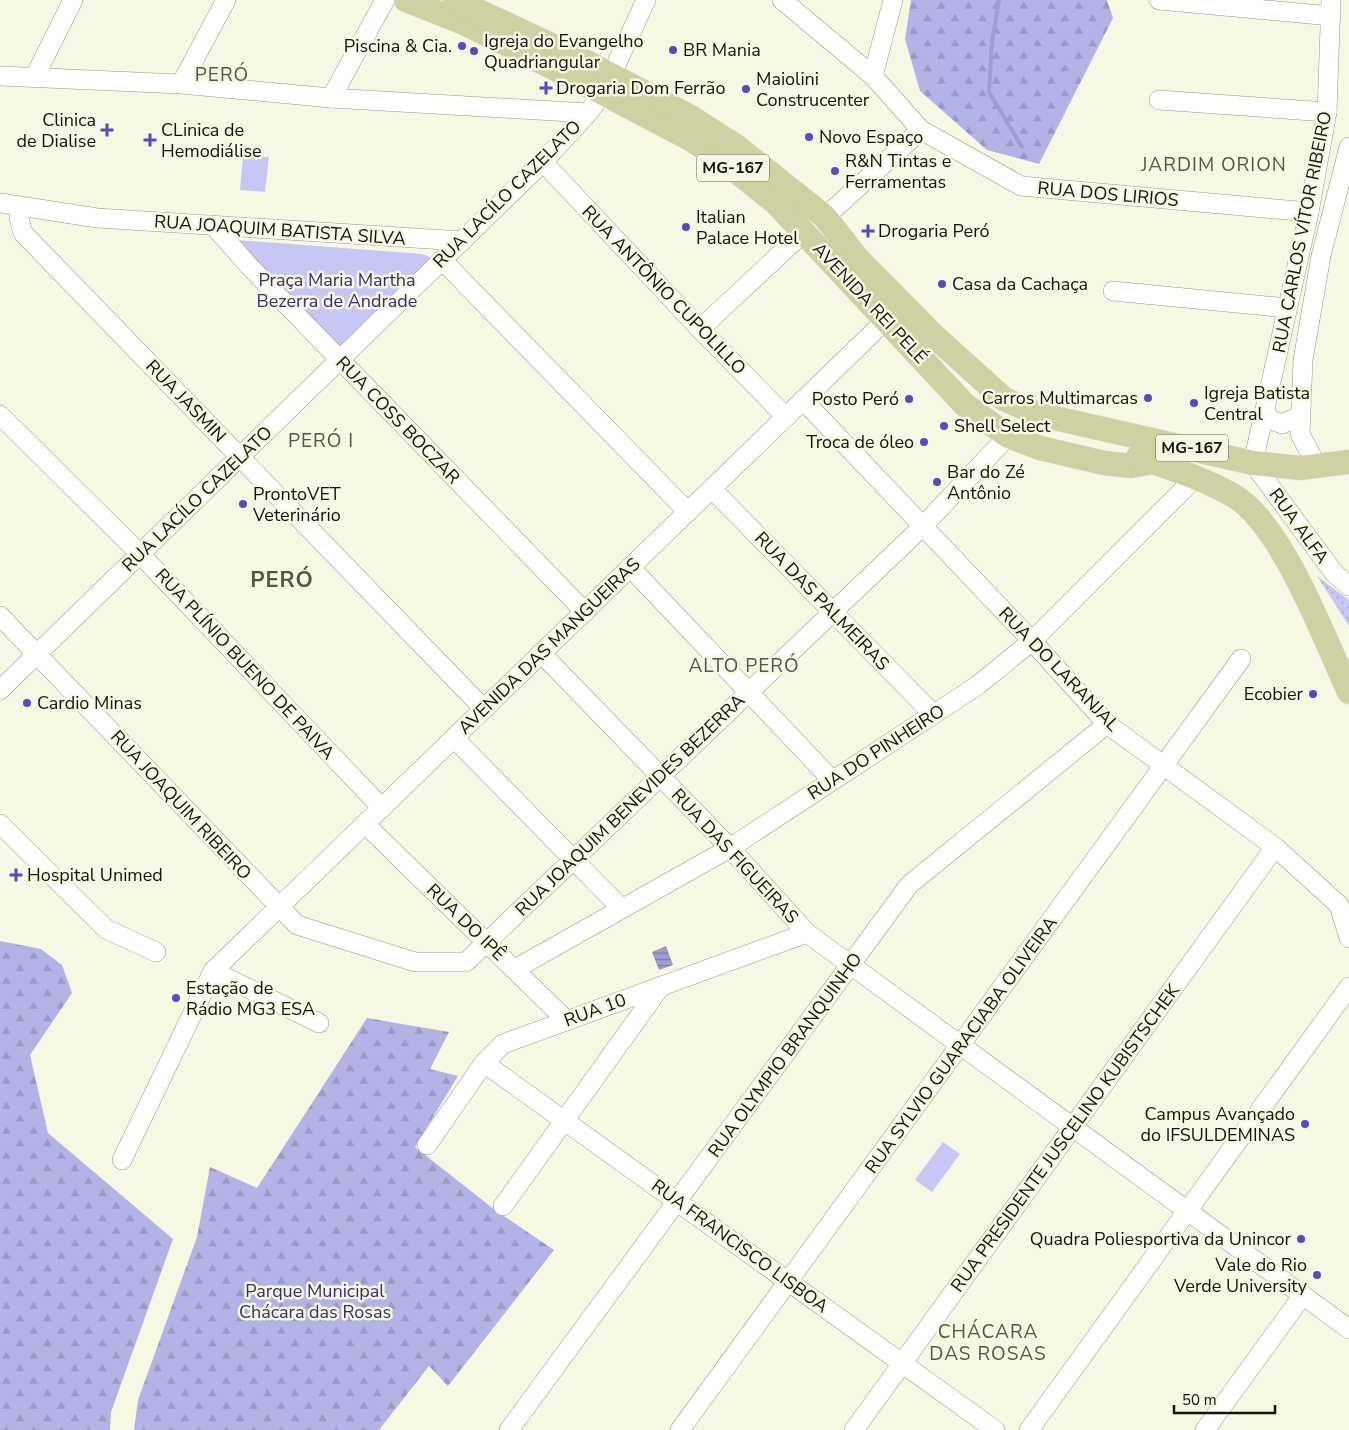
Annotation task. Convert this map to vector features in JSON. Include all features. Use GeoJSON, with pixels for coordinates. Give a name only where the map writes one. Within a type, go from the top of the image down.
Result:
{"type":"FeatureCollection","features":[{"type":"Feature","properties":{"kind":"main road","name":"AVENIDA REI PELÉ"},"geometry":{"type":"LineString","coordinates":[[406,0],[689,116],[736,146],[825,217],[857,258],[933,335]]}},
{"type":"Feature","properties":{"kind":"main road","name":"AVENIDA REI PELÉ"},"geometry":{"type":"LineString","coordinates":[[455,0],[579,58],[607,84],[726,163],[764,192],[965,405],[1011,438],[1040,448],[1104,462],[1131,466],[1153,462]]}},
{"type":"Feature","properties":{"kind":"main road","name":"MG-167"},"geometry":{"type":"LineString","coordinates":[[933,335],[1004,398],[1037,414],[1253,463],[1300,468],[1349,462]]}},
{"type":"Feature","properties":{"kind":"main road"},"geometry":{"type":"LineString","coordinates":[[933,335],[988,402],[1013,420],[1053,438],[1130,454],[1235,496],[1261,519],[1302,590],[1349,692]]}},
{"type":"Feature","properties":{"kind":"main road"},"geometry":{"type":"LineString","coordinates":[[1011,438],[1130,434]]}},
{"type":"Feature","properties":{"kind":"street"},"geometry":{"type":"LineString","coordinates":[[35,76],[72,0]]}},
{"type":"Feature","properties":{"kind":"street"},"geometry":{"type":"LineString","coordinates":[[181,84],[226,0]]}},
{"type":"Feature","properties":{"kind":"street"},"geometry":{"type":"LineString","coordinates":[[331,98],[385,0]]}},
{"type":"Feature","properties":{"kind":"street","name":"RUA LACÍLO CAZELATO"},"geometry":{"type":"LineString","coordinates":[[0,690],[543,162],[588,113],[607,84],[646,0]]}},
{"type":"Feature","properties":{"kind":"street","name":"RUA DOS LIRIOS"},"geometry":{"type":"LineString","coordinates":[[784,0],[873,76],[921,130],[1022,186],[1309,212]]}},
{"type":"Feature","properties":{"kind":"street"},"geometry":{"type":"LineString","coordinates":[[873,76],[893,0]]}},
{"type":"Feature","properties":{"kind":"street"},"geometry":{"type":"LineString","coordinates":[[1159,0],[1331,8]]}},
{"type":"Feature","properties":{"kind":"street","name":"RUA CARLOS VÍTOR RIBEIRO"},"geometry":{"type":"LineString","coordinates":[[1253,463],[1309,212],[1328,112],[1331,8]]}},
{"type":"Feature","properties":{"kind":"street"},"geometry":{"type":"LineString","coordinates":[[0,76],[35,76],[181,84],[331,98],[588,113]]}},
{"type":"Feature","properties":{"kind":"street"},"geometry":{"type":"LineString","coordinates":[[1159,100],[1328,112]]}},
{"type":"Feature","properties":{"kind":"street"},"geometry":{"type":"LineString","coordinates":[[825,217],[921,130]]}},
{"type":"Feature","properties":{"kind":"street","name":"RUA CARLOS VÍTOR RIBEIRO"},"geometry":{"type":"LineString","coordinates":[[1318,466],[1303,442],[1300,416],[1303,360],[1321,256],[1349,147]]}},
{"type":"Feature","properties":{"kind":"street","name":"RUA ANTÔNIO CUPOLILLO"},"geometry":{"type":"LineString","coordinates":[[543,162],[700,329],[786,416]]}},
{"type":"Feature","properties":{"kind":"street","name":"RUA JOAQUIM BATISTA SILVA"},"geometry":{"type":"LineString","coordinates":[[0,203],[98,218]]}},
{"type":"Feature","properties":{"kind":"street","name":"RUA JOAQUIM BATISTA SILVA"},"geometry":{"type":"LineString","coordinates":[[0,216],[19,218],[98,218],[462,241]]}},
{"type":"Feature","properties":{"kind":"street","name":"RUA JASMIN"},"geometry":{"type":"LineString","coordinates":[[19,218],[24,233],[484,709]]}},
{"type":"Feature","properties":{"kind":"street","name":"RUA COSS BOCZAR"},"geometry":{"type":"LineString","coordinates":[[214,226],[249,266],[584,612]]}},
{"type":"Feature","properties":{"kind":"street"},"geometry":{"type":"LineString","coordinates":[[700,329],[803,233]]}},
{"type":"Feature","properties":{"kind":"street"},"geometry":{"type":"LineString","coordinates":[[442,260],[688,512]]}},
{"type":"Feature","properties":{"kind":"street"},"geometry":{"type":"LineString","coordinates":[[1113,291],[1287,308]]}},
{"type":"Feature","properties":{"kind":"street","name":"AVENIDA DAS MANGUEIRAS"},"geometry":{"type":"LineString","coordinates":[[213,971],[886,320]]}},
{"type":"Feature","properties":{"kind":"street","name":"RUA DO LARANJAL"},"geometry":{"type":"LineString","coordinates":[[803,400],[1032,641],[1107,724],[1163,767],[1275,847],[1339,905],[1349,938]]}},
{"type":"Feature","properties":{"kind":"street"},"geometry":{"type":"LineString","coordinates":[[1265,410],[1269,419],[1282,424],[1300,416]]}},
{"type":"Feature","properties":{"kind":"street","name":"RUA PLÍNIO BUENO DE PAIVA"},"geometry":{"type":"LineString","coordinates":[[0,415],[142,554],[382,808]]}},
{"type":"Feature","properties":{"kind":"street","name":"RUA JOAQUIM BENEVIDES BEZERRA"},"geometry":{"type":"LineString","coordinates":[[487,942],[922,526],[1011,438]]}},
{"type":"Feature","properties":{"kind":"street","name":"RUA ALFA"},"geometry":{"type":"LineString","coordinates":[[1253,463],[1341,570],[1349,586]]}},
{"type":"Feature","properties":{"kind":"street","name":"RUA DO PINHEIRO"},"geometry":{"type":"LineString","coordinates":[[515,969],[730,848],[978,685],[1032,641],[1194,479]]}},
{"type":"Feature","properties":{"kind":"street","name":"RUA DAS PALMEIRAS"},"geometry":{"type":"LineString","coordinates":[[712,489],[933,714]]}},
{"type":"Feature","properties":{"kind":"street"},"geometry":{"type":"LineString","coordinates":[[630,567],[832,780]]}},
{"type":"Feature","properties":{"kind":"street","name":"RUA JOAQUIM RIBEIRO"},"geometry":{"type":"LineString","coordinates":[[0,616],[296,925],[415,962],[466,962],[487,942]]}},
{"type":"Feature","properties":{"kind":"street","name":"RUA DAS FIGUEIRAS"},"geometry":{"type":"LineString","coordinates":[[542,653],[730,848],[807,933],[1349,1329]]}},
{"type":"Feature","properties":{"kind":"street","name":"RUA SYLVIO GUARACIABA OLIVEIRA"},"geometry":{"type":"LineString","coordinates":[[680,1430],[1241,659]]}},
{"type":"Feature","properties":{"kind":"street","name":"RUA OLYMPIO BRANQUINHO"},"geometry":{"type":"LineString","coordinates":[[509,1430],[909,885],[1107,724]]}},
{"type":"Feature","properties":{"kind":"street"},"geometry":{"type":"LineString","coordinates":[[454,738],[622,909]]}},
{"type":"Feature","properties":{"kind":"street"},"geometry":{"type":"LineString","coordinates":[[0,824],[106,929],[156,952]]}},
{"type":"Feature","properties":{"kind":"street","name":"RUA DO IPÊ"},"geometry":{"type":"LineString","coordinates":[[365,824],[567,1021]]}},
{"type":"Feature","properties":{"kind":"street","name":"RUA PRESIDENTE JUSCELINO KUBISTSCHEK"},"geometry":{"type":"LineString","coordinates":[[854,1430],[1275,847]]}},
{"type":"Feature","properties":{"kind":"street","name":"RUA 10"},"geometry":{"type":"LineString","coordinates":[[427,1145],[484,1063],[503,1044],[807,933]]}},
{"type":"Feature","properties":{"kind":"street"},"geometry":{"type":"LineString","coordinates":[[122,1160],[213,971],[319,1023]]}},
{"type":"Feature","properties":{"kind":"street"},"geometry":{"type":"LineString","coordinates":[[503,1206],[661,986]]}},
{"type":"Feature","properties":{"kind":"street"},"geometry":{"type":"LineString","coordinates":[[1029,1430],[1349,987]]}},
{"type":"Feature","properties":{"kind":"street","name":"RUA FRANCISCO LISBOA"},"geometry":{"type":"LineString","coordinates":[[484,1063],[995,1430]]}},
{"type":"Feature","properties":{"kind":"street"},"geometry":{"type":"LineString","coordinates":[[1205,1430],[1303,1295]]}},
{"type":"Feature","properties":{"kind":"green space"},"geometry":{"type":"Polygon","coordinates":[[[911,0],[1107,0],[1113,18],[1039,164],[987,150],[920,91],[905,39],[911,0]]]}},
{"type":"Feature","properties":{"kind":"green space"},"geometry":{"type":"Polygon","coordinates":[[[243,156],[269,157],[265,192],[240,190],[243,156]]]}},
{"type":"Feature","properties":{"kind":"green space","name":"Praça Maria Martha Bezerra de Andrade"},"geometry":{"type":"Polygon","coordinates":[[[237,240],[422,254],[430,257],[428,264],[344,344],[338,347],[237,240]]]}},
{"type":"Feature","properties":{"kind":"green space"},"geometry":{"type":"Polygon","coordinates":[[[1317,576],[1349,600],[1349,626],[1317,576]]]}},
{"type":"Feature","properties":{"kind":"green space"},"geometry":{"type":"Polygon","coordinates":[[[0,941],[41,949],[62,965],[72,993],[30,1055],[48,1133],[173,1239],[111,1412],[110,1430],[0,1430],[0,941]]]}},
{"type":"Feature","properties":{"kind":"green space","name":"Parque Municipal Chácara das Rosas"},"geometry":{"type":"Polygon","coordinates":[[[367,1018],[449,1032],[430,1069],[458,1076],[415,1147],[495,1210],[554,1250],[448,1386],[429,1366],[379,1430],[134,1430],[138,1400],[197,1237],[210,1167],[257,1188],[367,1018]]]}},
{"type":"Feature","properties":{"kind":"green space"},"geometry":{"type":"Polygon","coordinates":[[[943,1142],[960,1154],[932,1192],[915,1180],[943,1142]]]}},
{"type":"Feature","properties":{"kind":"shaded area"},"geometry":{"type":"Polygon","coordinates":[[[666,946],[673,965],[659,970],[652,952],[666,946]]]}},
{"type":"Feature","properties":{"kind":"waterway"},"geometry":{"type":"LineString","coordinates":[[999,0],[992,42],[989,92],[1022,147]]}},
{"type":"Feature","properties":{"kind":"place","name":"Piscina & Cia."},"geometry":{"type":"Point","coordinates":[462,46]}},
{"type":"Feature","properties":{"kind":"place","name":"BR Mania"},"geometry":{"type":"Point","coordinates":[673,50]}},
{"type":"Feature","properties":{"kind":"place","name":"Igreja do Evangelho Quadriangular"},"geometry":{"type":"Point","coordinates":[474,51]}},
{"type":"Feature","properties":{"kind":"place","name":"Drogaria Dom Ferrão"},"geometry":{"type":"Point","coordinates":[546,88]}},
{"type":"Feature","properties":{"kind":"place","name":"Maiolini Construcenter"},"geometry":{"type":"Point","coordinates":[746,89]}},
{"type":"Feature","properties":{"kind":"place","name":"Clinica de Dialise"},"geometry":{"type":"Point","coordinates":[107,130]}},
{"type":"Feature","properties":{"kind":"place","name":"Novo Espaço"},"geometry":{"type":"Point","coordinates":[809,137]}},
{"type":"Feature","properties":{"kind":"place","name":"CLinica de Hemodiálise"},"geometry":{"type":"Point","coordinates":[150,140]}},
{"type":"Feature","properties":{"kind":"place","name":"R&N Tintas e Ferramentas"},"geometry":{"type":"Point","coordinates":[835,171]}},
{"type":"Feature","properties":{"kind":"place","name":"Italian Palace Hotel"},"geometry":{"type":"Point","coordinates":[686,227]}},
{"type":"Feature","properties":{"kind":"place","name":"Drogaria Peró"},"geometry":{"type":"Point","coordinates":[868,231]}},
{"type":"Feature","properties":{"kind":"place","name":"Casa da Cachaça"},"geometry":{"type":"Point","coordinates":[942,284]}},
{"type":"Feature","properties":{"kind":"place","name":"Carros Multimarcas"},"geometry":{"type":"Point","coordinates":[1148,398]}},
{"type":"Feature","properties":{"kind":"place","name":"Posto Peró"},"geometry":{"type":"Point","coordinates":[909,399]}},
{"type":"Feature","properties":{"kind":"place","name":"Igreja Batista Central"},"geometry":{"type":"Point","coordinates":[1194,403]}},
{"type":"Feature","properties":{"kind":"place","name":"Shell Select"},"geometry":{"type":"Point","coordinates":[944,426]}},
{"type":"Feature","properties":{"kind":"place","name":"Troca de óleo"},"geometry":{"type":"Point","coordinates":[924,442]}},
{"type":"Feature","properties":{"kind":"place","name":"Bar do Zé Antônio"},"geometry":{"type":"Point","coordinates":[937,482]}},
{"type":"Feature","properties":{"kind":"place","name":"ProntoVET Veterinário"},"geometry":{"type":"Point","coordinates":[243,504]}},
{"type":"Feature","properties":{"kind":"place","name":"Ecobier"},"geometry":{"type":"Point","coordinates":[1313,694]}},
{"type":"Feature","properties":{"kind":"place","name":"Cardio Minas"},"geometry":{"type":"Point","coordinates":[27,703]}},
{"type":"Feature","properties":{"kind":"place","name":"Hospital Unimed"},"geometry":{"type":"Point","coordinates":[16,875]}},
{"type":"Feature","properties":{"kind":"place","name":"Estação de Rádio MG3 ESA"},"geometry":{"type":"Point","coordinates":[176,998]}},
{"type":"Feature","properties":{"kind":"place","name":"Campus Avançado do IFSULDEMINAS"},"geometry":{"type":"Point","coordinates":[1305,1124]}},
{"type":"Feature","properties":{"kind":"place","name":"Quadra Poliesportiva da Unincor"},"geometry":{"type":"Point","coordinates":[1301,1239]}},
{"type":"Feature","properties":{"kind":"place","name":"Vale do Rio Verde University"},"geometry":{"type":"Point","coordinates":[1317,1275]}},
{"type":"Feature","properties":{"kind":"district","name":"PERÓ"},"geometry":{"type":"Point","coordinates":[222,75]}},
{"type":"Feature","properties":{"kind":"district","name":"JARDIM ORION"},"geometry":{"type":"Point","coordinates":[1214,165]}},
{"type":"Feature","properties":{"kind":"district","name":"PERÓ I"},"geometry":{"type":"Point","coordinates":[321,441]}},
{"type":"Feature","properties":{"kind":"district","name":"PERÓ"},"geometry":{"type":"Point","coordinates":[282,580]}},
{"type":"Feature","properties":{"kind":"district","name":"ALTO PERÓ"},"geometry":{"type":"Point","coordinates":[744,666]}},
{"type":"Feature","properties":{"kind":"district","name":"CHÁCARA DAS ROSAS"},"geometry":{"type":"Point","coordinates":[988,1343]}}]}
